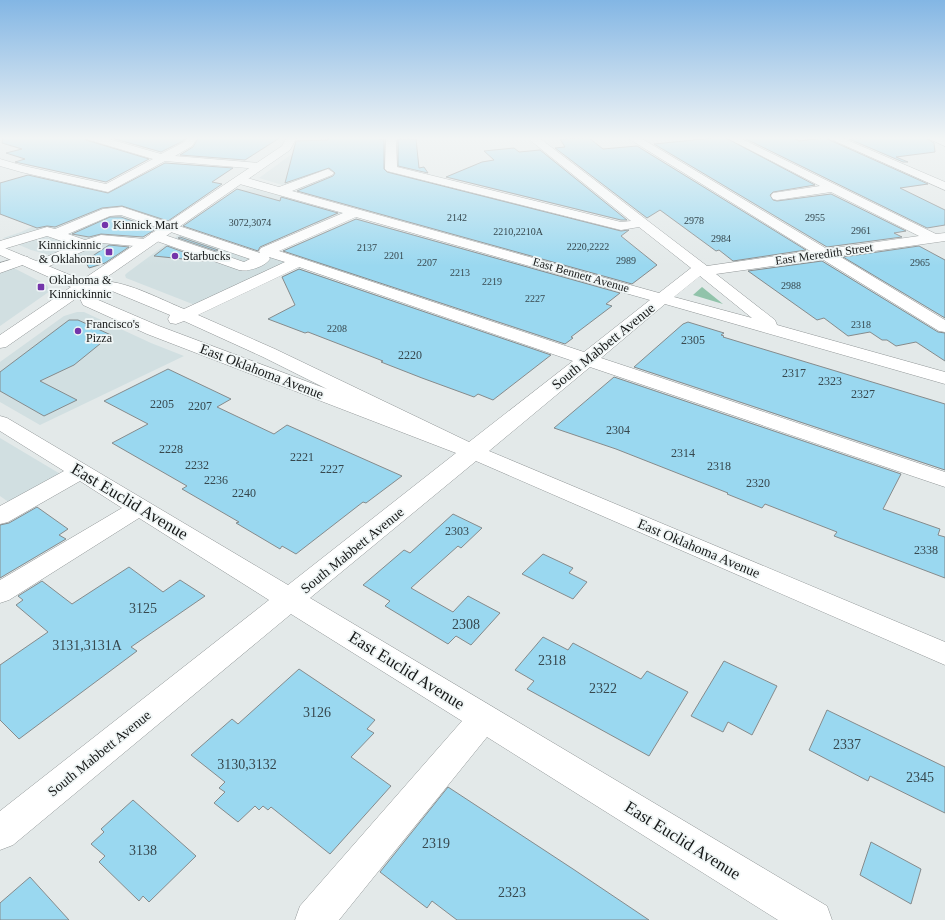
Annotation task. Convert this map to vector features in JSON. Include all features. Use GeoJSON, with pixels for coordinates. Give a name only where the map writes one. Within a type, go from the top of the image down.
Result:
{"type":"FeatureCollection","features":[{"type":"Feature","properties":{"kind":"street"},"geometry":{"type":"LineString","coordinates":[[71,180],[108,188],[123,180]]}},
{"type":"Feature","properties":{"kind":"street"},"geometry":{"type":"LineString","coordinates":[[0,343],[240,180]]}},
{"type":"Feature","properties":{"kind":"street","name":"East Bennett Avenue"},"geometry":{"type":"LineString","coordinates":[[240,180],[945,378]]}},
{"type":"Feature","properties":{"kind":"street"},"geometry":{"type":"LineString","coordinates":[[280,191],[310,180]]}},
{"type":"Feature","properties":{"kind":"street"},"geometry":{"type":"LineString","coordinates":[[432,180],[621,226],[642,223]]}},
{"type":"Feature","properties":{"kind":"street"},"geometry":{"type":"LineString","coordinates":[[586,180],[704,270],[776,330]]}},
{"type":"Feature","properties":{"kind":"street"},"geometry":{"type":"LineString","coordinates":[[702,180],[945,327]]}},
{"type":"Feature","properties":{"kind":"street"},"geometry":{"type":"LineString","coordinates":[[817,180],[941,240]]}},
{"type":"Feature","properties":{"kind":"street"},"geometry":{"type":"LineString","coordinates":[[931,180],[945,186]]}},
{"type":"Feature","properties":{"kind":"street"},"geometry":{"type":"LineString","coordinates":[[777,196],[833,188]]}},
{"type":"Feature","properties":{"kind":"street"},"geometry":{"type":"LineString","coordinates":[[56,234],[108,212],[122,211],[263,259],[244,267],[150,240],[102,239]]}},
{"type":"Feature","properties":{"kind":"street"},"geometry":{"type":"LineString","coordinates":[[356,212],[266,251],[945,480]]}},
{"type":"Feature","properties":{"kind":"street"},"geometry":{"type":"LineString","coordinates":[[38,266],[102,239],[140,217]]}},
{"type":"Feature","properties":{"kind":"street"},"geometry":{"type":"LineString","coordinates":[[0,246],[47,230],[85,245]]}},
{"type":"Feature","properties":{"kind":"street","name":"East Meredith Street"},"geometry":{"type":"LineString","coordinates":[[704,270],[941,240]]}},
{"type":"Feature","properties":{"kind":"street","name":"East Oklahoma Avenue"},"geometry":{"type":"LineString","coordinates":[[0,250],[82,286],[114,286],[184,315],[269,353],[463,447]]}},
{"type":"Feature","properties":{"kind":"street"},"geometry":{"type":"LineString","coordinates":[[0,268],[23,260]]}},
{"type":"Feature","properties":{"kind":"street"},"geometry":{"type":"LineString","coordinates":[[153,330],[298,262]]}},
{"type":"Feature","properties":{"kind":"street","name":"South Mabbett Avenue"},"geometry":{"type":"LineString","coordinates":[[0,833],[291,599],[463,447],[587,359],[695,272],[704,270]]}},
{"type":"Feature","properties":{"kind":"street","name":"East Oklahoma Avenue"},"geometry":{"type":"LineString","coordinates":[[82,286],[89,302],[153,330],[463,447],[945,654]]}},
{"type":"Feature","properties":{"kind":"street","name":"East Euclid Avenue"},"geometry":{"type":"LineString","coordinates":[[0,422],[813,920]]}},
{"type":"Feature","properties":{"kind":"street"},"geometry":{"type":"LineString","coordinates":[[0,516],[81,471]]}},
{"type":"Feature","properties":{"kind":"street"},"geometry":{"type":"LineString","coordinates":[[0,592],[140,507]]}},
{"type":"Feature","properties":{"kind":"street"},"geometry":{"type":"LineString","coordinates":[[314,920],[484,718]]}},
{"type":"Feature","properties":{"kind":"shaded area"},"geometry":{"type":"Polygon","coordinates":[[[265,180],[338,180],[306,192],[265,180]]]}},
{"type":"Feature","properties":{"kind":"shaded area"},"geometry":{"type":"Polygon","coordinates":[[[114,187],[186,202],[101,258],[86,263],[76,262],[31,250],[3,238],[21,232],[114,187]]]}},
{"type":"Feature","properties":{"kind":"shaded area"},"geometry":{"type":"Polygon","coordinates":[[[257,189],[343,214],[318,225],[231,198],[244,190],[257,189]]]}},
{"type":"Feature","properties":{"kind":"shaded area"},"geometry":{"type":"Polygon","coordinates":[[[188,228],[289,262],[195,305],[126,278],[125,275],[127,273],[188,228]]]}},
{"type":"Feature","properties":{"kind":"shaded area"},"geometry":{"type":"Polygon","coordinates":[[[0,261],[47,285],[50,291],[0,326],[0,261]]]}},
{"type":"Feature","properties":{"kind":"shaded area"},"geometry":{"type":"Polygon","coordinates":[[[77,312],[84,312],[151,343],[184,356],[40,425],[0,402],[0,362],[64,316],[77,312]]]}},
{"type":"Feature","properties":{"kind":"shaded area"},"geometry":{"type":"Polygon","coordinates":[[[0,438],[62,475],[10,503],[0,496],[0,438]]]}},
{"type":"Feature","properties":{"kind":"green space"},"geometry":{"type":"Polygon","coordinates":[[[702,287],[723,304],[693,295],[702,287]]]}},
{"type":"Feature","properties":{"kind":"building"},"geometry":{"type":"Polygon","coordinates":[[[11,180],[50,180],[108,193],[133,180],[215,180],[212,182],[222,184],[168,221],[122,206],[102,208],[55,227],[47,226],[37,228],[0,214],[0,183],[11,180]]]}},
{"type":"Feature","properties":{"kind":"building"},"geometry":{"type":"Polygon","coordinates":[[[97,180],[110,180],[106,182],[97,180]]]}},
{"type":"Feature","properties":{"kind":"building"},"geometry":{"type":"Polygon","coordinates":[[[286,180],[294,180],[285,183],[286,180]]]}},
{"type":"Feature","properties":{"kind":"building"},"geometry":{"type":"Polygon","coordinates":[[[324,180],[418,180],[621,231],[629,230],[621,236],[657,265],[632,284],[297,191],[324,180]]]}},
{"type":"Feature","properties":{"kind":"building"},"geometry":{"type":"Polygon","coordinates":[[[458,180],[577,180],[627,220],[621,220],[458,180]]]}},
{"type":"Feature","properties":{"kind":"building"},"geometry":{"type":"Polygon","coordinates":[[[597,180],[692,180],[806,250],[733,261],[719,250],[716,251],[660,210],[647,218],[597,180]]]}},
{"type":"Feature","properties":{"kind":"building"},"geometry":{"type":"Polygon","coordinates":[[[714,180],[805,180],[815,185],[773,192],[770,195],[773,200],[777,201],[831,194],[906,231],[894,233],[902,237],[827,247],[714,180]]]}},
{"type":"Feature","properties":{"kind":"building"},"geometry":{"type":"Polygon","coordinates":[[[829,180],[919,180],[928,184],[900,188],[945,210],[945,225],[927,228],[829,180]]]}},
{"type":"Feature","properties":{"kind":"building"},"geometry":{"type":"Polygon","coordinates":[[[237,189],[280,201],[281,197],[338,213],[260,247],[258,251],[183,226],[237,189]]]}},
{"type":"Feature","properties":{"kind":"building"},"geometry":{"type":"Polygon","coordinates":[[[110,217],[121,217],[156,229],[143,237],[101,234],[89,237],[72,234],[110,217]]]}},
{"type":"Feature","properties":{"kind":"building"},"geometry":{"type":"Polygon","coordinates":[[[356,219],[620,293],[606,304],[612,306],[571,337],[573,338],[565,344],[283,251],[356,219]]]}},
{"type":"Feature","properties":{"kind":"building"},"geometry":{"type":"Polygon","coordinates":[[[180,237],[218,250],[216,251],[178,238],[180,237]]]}},
{"type":"Feature","properties":{"kind":"building"},"geometry":{"type":"Polygon","coordinates":[[[109,245],[129,247],[105,263],[89,268],[85,261],[109,245]]]}},
{"type":"Feature","properties":{"kind":"building"},"geometry":{"type":"Polygon","coordinates":[[[167,246],[205,260],[154,256],[167,246]]]}},
{"type":"Feature","properties":{"kind":"building"},"geometry":{"type":"Polygon","coordinates":[[[919,246],[945,260],[945,318],[843,257],[919,246]]]}},
{"type":"Feature","properties":{"kind":"building"},"geometry":{"type":"Polygon","coordinates":[[[822,261],[938,332],[945,333],[945,361],[916,342],[896,346],[887,340],[882,340],[870,332],[848,336],[824,318],[817,320],[748,271],[822,261]]]}},
{"type":"Feature","properties":{"kind":"building"},"geometry":{"type":"Polygon","coordinates":[[[299,269],[551,355],[493,400],[478,394],[474,397],[381,362],[383,361],[308,332],[305,333],[268,319],[295,305],[282,277],[299,269]]]}},
{"type":"Feature","properties":{"kind":"building"},"geometry":{"type":"Polygon","coordinates":[[[69,320],[78,320],[111,335],[74,365],[40,381],[77,400],[44,416],[0,391],[0,372],[69,320]]]}},
{"type":"Feature","properties":{"kind":"building"},"geometry":{"type":"Polygon","coordinates":[[[688,322],[724,333],[721,335],[724,336],[723,337],[945,404],[945,470],[634,367],[683,324],[688,322]]]}},
{"type":"Feature","properties":{"kind":"building"},"geometry":{"type":"Polygon","coordinates":[[[168,369],[231,399],[217,407],[274,434],[287,425],[402,476],[366,503],[363,502],[296,554],[282,546],[280,549],[236,523],[239,522],[182,489],[187,486],[112,443],[148,424],[104,401],[168,369]]]}},
{"type":"Feature","properties":{"kind":"building"},"geometry":{"type":"Polygon","coordinates":[[[614,377],[901,474],[883,509],[940,529],[938,535],[945,537],[945,578],[834,536],[837,532],[765,504],[762,508],[616,449],[554,428],[614,377]]]}},
{"type":"Feature","properties":{"kind":"building"},"geometry":{"type":"Polygon","coordinates":[[[37,507],[68,529],[59,535],[66,539],[0,578],[0,525],[9,523],[37,507]]]}},
{"type":"Feature","properties":{"kind":"building"},"geometry":{"type":"Polygon","coordinates":[[[453,514],[482,528],[461,548],[458,546],[411,588],[453,612],[468,596],[500,613],[471,645],[456,636],[448,644],[385,606],[390,601],[363,585],[404,550],[410,553],[453,514]]]}},
{"type":"Feature","properties":{"kind":"building"},"geometry":{"type":"Polygon","coordinates":[[[543,554],[573,568],[569,573],[587,582],[573,599],[522,574],[543,554]]]}},
{"type":"Feature","properties":{"kind":"building"},"geometry":{"type":"Polygon","coordinates":[[[129,567],[163,592],[180,580],[205,596],[131,647],[137,651],[19,739],[0,720],[0,665],[48,632],[16,605],[23,600],[18,596],[42,581],[72,604],[129,567]]]}},
{"type":"Feature","properties":{"kind":"building"},"geometry":{"type":"Polygon","coordinates":[[[543,637],[568,650],[573,643],[641,679],[647,671],[688,692],[649,756],[527,689],[534,681],[515,670],[543,637]]]}},
{"type":"Feature","properties":{"kind":"building"},"geometry":{"type":"Polygon","coordinates":[[[724,661],[777,686],[752,735],[728,722],[723,732],[691,716],[724,661]]]}},
{"type":"Feature","properties":{"kind":"building"},"geometry":{"type":"Polygon","coordinates":[[[299,669],[375,720],[367,729],[374,733],[351,757],[391,786],[330,854],[271,807],[268,810],[263,806],[259,810],[255,806],[238,822],[214,803],[225,792],[219,788],[225,782],[191,755],[232,719],[238,724],[299,669]]]}},
{"type":"Feature","properties":{"kind":"building"},"geometry":{"type":"Polygon","coordinates":[[[827,710],[945,767],[945,813],[870,776],[868,781],[809,750],[827,710]]]}},
{"type":"Feature","properties":{"kind":"building"},"geometry":{"type":"Polygon","coordinates":[[[448,787],[649,920],[457,920],[432,901],[427,908],[380,872],[448,787]]]}},
{"type":"Feature","properties":{"kind":"building"},"geometry":{"type":"Polygon","coordinates":[[[133,800],[196,856],[149,902],[143,896],[139,901],[99,862],[105,856],[91,844],[104,832],[101,829],[133,800]]]}},
{"type":"Feature","properties":{"kind":"building"},"geometry":{"type":"Polygon","coordinates":[[[871,842],[921,869],[911,904],[860,875],[871,842]]]}},
{"type":"Feature","properties":{"kind":"building"},"geometry":{"type":"Polygon","coordinates":[[[30,877],[69,920],[0,920],[0,903],[30,877]]]}},
{"type":"Feature","properties":{"kind":"place","name":"Kinnick Mart"},"geometry":{"type":"Point","coordinates":[105,225]}},
{"type":"Feature","properties":{"kind":"place","name":"Kinnickinnic & Oklahoma"},"geometry":{"type":"Point","coordinates":[109,252]}},
{"type":"Feature","properties":{"kind":"place","name":"Starbucks"},"geometry":{"type":"Point","coordinates":[175,256]}},
{"type":"Feature","properties":{"kind":"place","name":"Oklahoma & Kinnickinnic"},"geometry":{"type":"Point","coordinates":[41,287]}},
{"type":"Feature","properties":{"kind":"place","name":"Francisco's Pizza"},"geometry":{"type":"Point","coordinates":[78,331]}}]}
